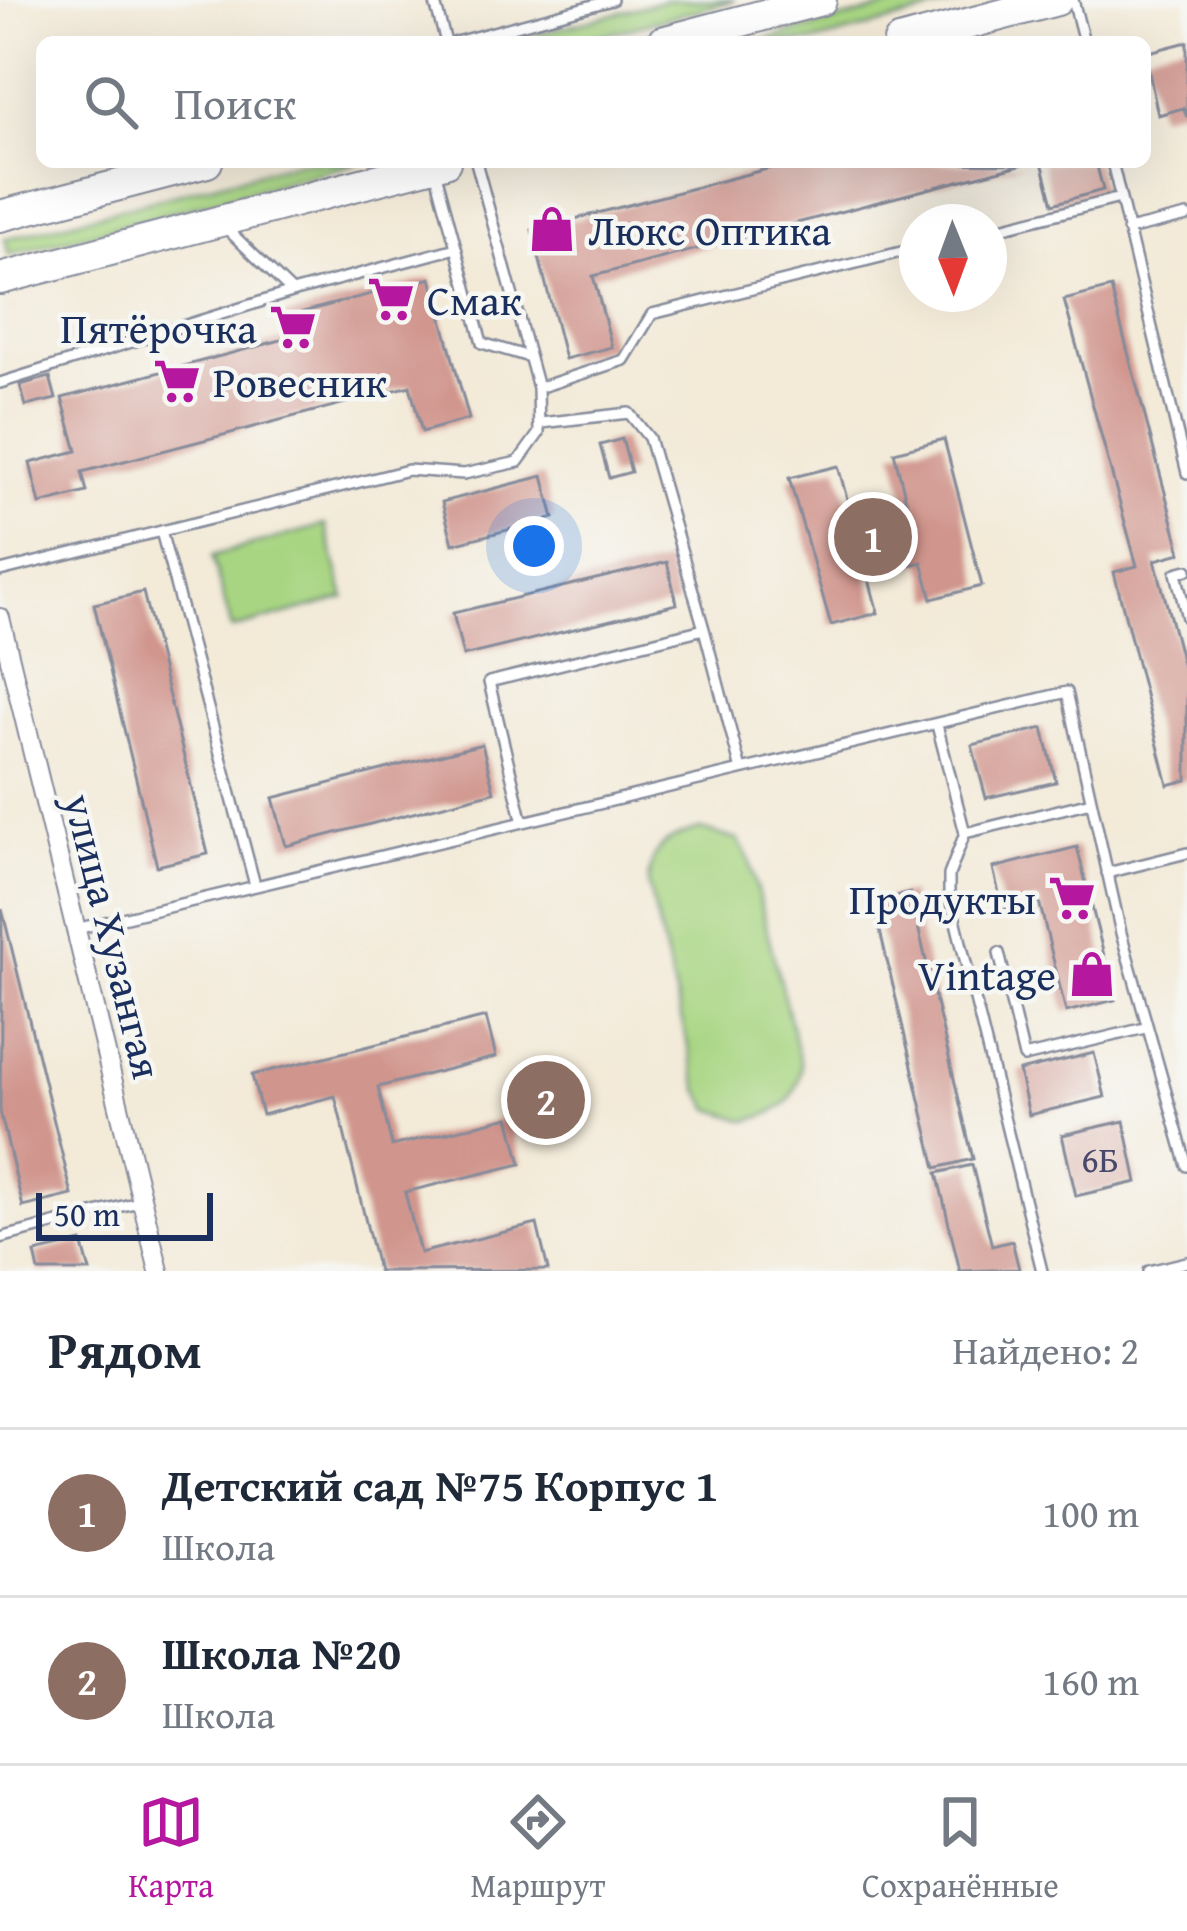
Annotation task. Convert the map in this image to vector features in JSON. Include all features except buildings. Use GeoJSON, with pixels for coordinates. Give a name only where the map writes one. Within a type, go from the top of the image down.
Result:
{"type":"FeatureCollection","features":[{"type":"Feature","properties":{"kind":"main road"},"geometry":{"type":"LineString","coordinates":[[685,36],[821,0]]}},
{"type":"Feature","properties":{"kind":"main road"},"geometry":{"type":"LineString","coordinates":[[922,36],[1057,0]]}},
{"type":"Feature","properties":{"kind":"main road"},"geometry":{"type":"LineString","coordinates":[[0,216],[101,184],[178,168]]}},
{"type":"Feature","properties":{"kind":"main road"},"geometry":{"type":"LineString","coordinates":[[0,280],[420,168]]}},
{"type":"Feature","properties":{"kind":"street","name":"улица Хузангая"},"geometry":{"type":"LineString","coordinates":[[0,618],[159,1271]]}},
{"type":"Feature","properties":{"kind":"lane"},"geometry":{"type":"LineString","coordinates":[[434,0],[444,36]]}},
{"type":"Feature","properties":{"kind":"lane"},"geometry":{"type":"LineString","coordinates":[[478,36],[612,0]]}},
{"type":"Feature","properties":{"kind":"lane"},"geometry":{"type":"LineString","coordinates":[[1073,0],[1082,36]]}},
{"type":"Feature","properties":{"kind":"lane"},"geometry":{"type":"LineString","coordinates":[[440,168],[482,343],[529,357]]}},
{"type":"Feature","properties":{"kind":"lane"},"geometry":{"type":"LineString","coordinates":[[0,571],[408,470],[464,474],[518,463],[541,423],[538,388],[478,168]]}},
{"type":"Feature","properties":{"kind":"lane"},"geometry":{"type":"LineString","coordinates":[[1113,168],[1187,473]]}},
{"type":"Feature","properties":{"kind":"lane"},"geometry":{"type":"LineString","coordinates":[[1007,226],[1120,198]]}},
{"type":"Feature","properties":{"kind":"lane"},"geometry":{"type":"LineString","coordinates":[[1128,230],[1187,216]]}},
{"type":"Feature","properties":{"kind":"lane"},"geometry":{"type":"LineString","coordinates":[[219,221],[292,292]]}},
{"type":"Feature","properties":{"kind":"lane"},"geometry":{"type":"LineString","coordinates":[[0,383],[292,292],[456,248]]}},
{"type":"Feature","properties":{"kind":"lane"},"geometry":{"type":"LineString","coordinates":[[538,388],[624,360],[652,314],[899,252]]}},
{"type":"Feature","properties":{"kind":"lane"},"geometry":{"type":"LineString","coordinates":[[541,423],[629,413],[649,438],[741,770]]}},
{"type":"Feature","properties":{"kind":"lane"},"geometry":{"type":"LineString","coordinates":[[161,531],[255,886]]}},
{"type":"Feature","properties":{"kind":"lane"},"geometry":{"type":"LineString","coordinates":[[1187,570],[1176,573],[1187,618]]}},
{"type":"Feature","properties":{"kind":"lane"},"geometry":{"type":"LineString","coordinates":[[522,819],[488,682],[704,629]]}},
{"type":"Feature","properties":{"kind":"lane"},"geometry":{"type":"LineString","coordinates":[[76,929],[1067,692],[1144,1028],[1187,1166]]}},
{"type":"Feature","properties":{"kind":"lane"},"geometry":{"type":"LineString","coordinates":[[937,725],[965,833],[950,874],[949,894],[1042,1271]]}},
{"type":"Feature","properties":{"kind":"lane"},"geometry":{"type":"LineString","coordinates":[[965,833],[1091,802]]}},
{"type":"Feature","properties":{"kind":"lane"},"geometry":{"type":"LineString","coordinates":[[1107,873],[1187,854]]}},
{"type":"Feature","properties":{"kind":"lane"},"geometry":{"type":"LineString","coordinates":[[999,952],[1024,1057],[1144,1028]]}},
{"type":"Feature","properties":{"kind":"lane"},"geometry":{"type":"LineString","coordinates":[[0,1238],[142,1201]]}},
{"type":"Feature","properties":{"kind":"lane"},"geometry":{"type":"LineString","coordinates":[[1149,1271],[1187,1262]]}},
{"type":"Feature","properties":{"kind":"green space"},"geometry":{"type":"Polygon","coordinates":[[[666,0],[735,0],[600,36],[531,36],[666,0]]]}},
{"type":"Feature","properties":{"kind":"green space"},"geometry":{"type":"Polygon","coordinates":[[[916,0],[973,0],[837,36],[779,36],[916,0]]]}},
{"type":"Feature","properties":{"kind":"green space"},"geometry":{"type":"Polygon","coordinates":[[[275,168],[338,168],[9,255],[5,239],[275,168]]]}},
{"type":"Feature","properties":{"kind":"green space"},"geometry":{"type":"Polygon","coordinates":[[[325,525],[345,598],[232,629],[212,556],[325,525]]]}},
{"type":"Feature","properties":{"kind":"green space"},"geometry":{"type":"Polygon","coordinates":[[[701,829],[738,840],[749,859],[801,1065],[796,1088],[786,1103],[747,1121],[711,1109],[699,1090],[648,884],[652,861],[662,846],[701,829]]]}},
{"type":"Feature","properties":{"kind":"place","name":"Люкс Оптика"},"geometry":{"type":"Point","coordinates":[552,229]}},
{"type":"Feature","properties":{"kind":"place","name":"Смак"},"geometry":{"type":"Point","coordinates":[391,299]}},
{"type":"Feature","properties":{"kind":"place","name":"Пятёрочка"},"geometry":{"type":"Point","coordinates":[293,327]}},
{"type":"Feature","properties":{"kind":"place","name":"Ровесник"},"geometry":{"type":"Point","coordinates":[177,381]}},
{"type":"Feature","properties":{"kind":"place","name":"Детский сад №75 Корпус 1"},"geometry":{"type":"Point","coordinates":[873,537]}},
{"type":"Feature","properties":{"kind":"place","name":"Продукты"},"geometry":{"type":"Point","coordinates":[1072,898]}},
{"type":"Feature","properties":{"kind":"place","name":"Vintage"},"geometry":{"type":"Point","coordinates":[1092,974]}},
{"type":"Feature","properties":{"kind":"place","name":"Школа №20"},"geometry":{"type":"Point","coordinates":[546,1100]}}]}
